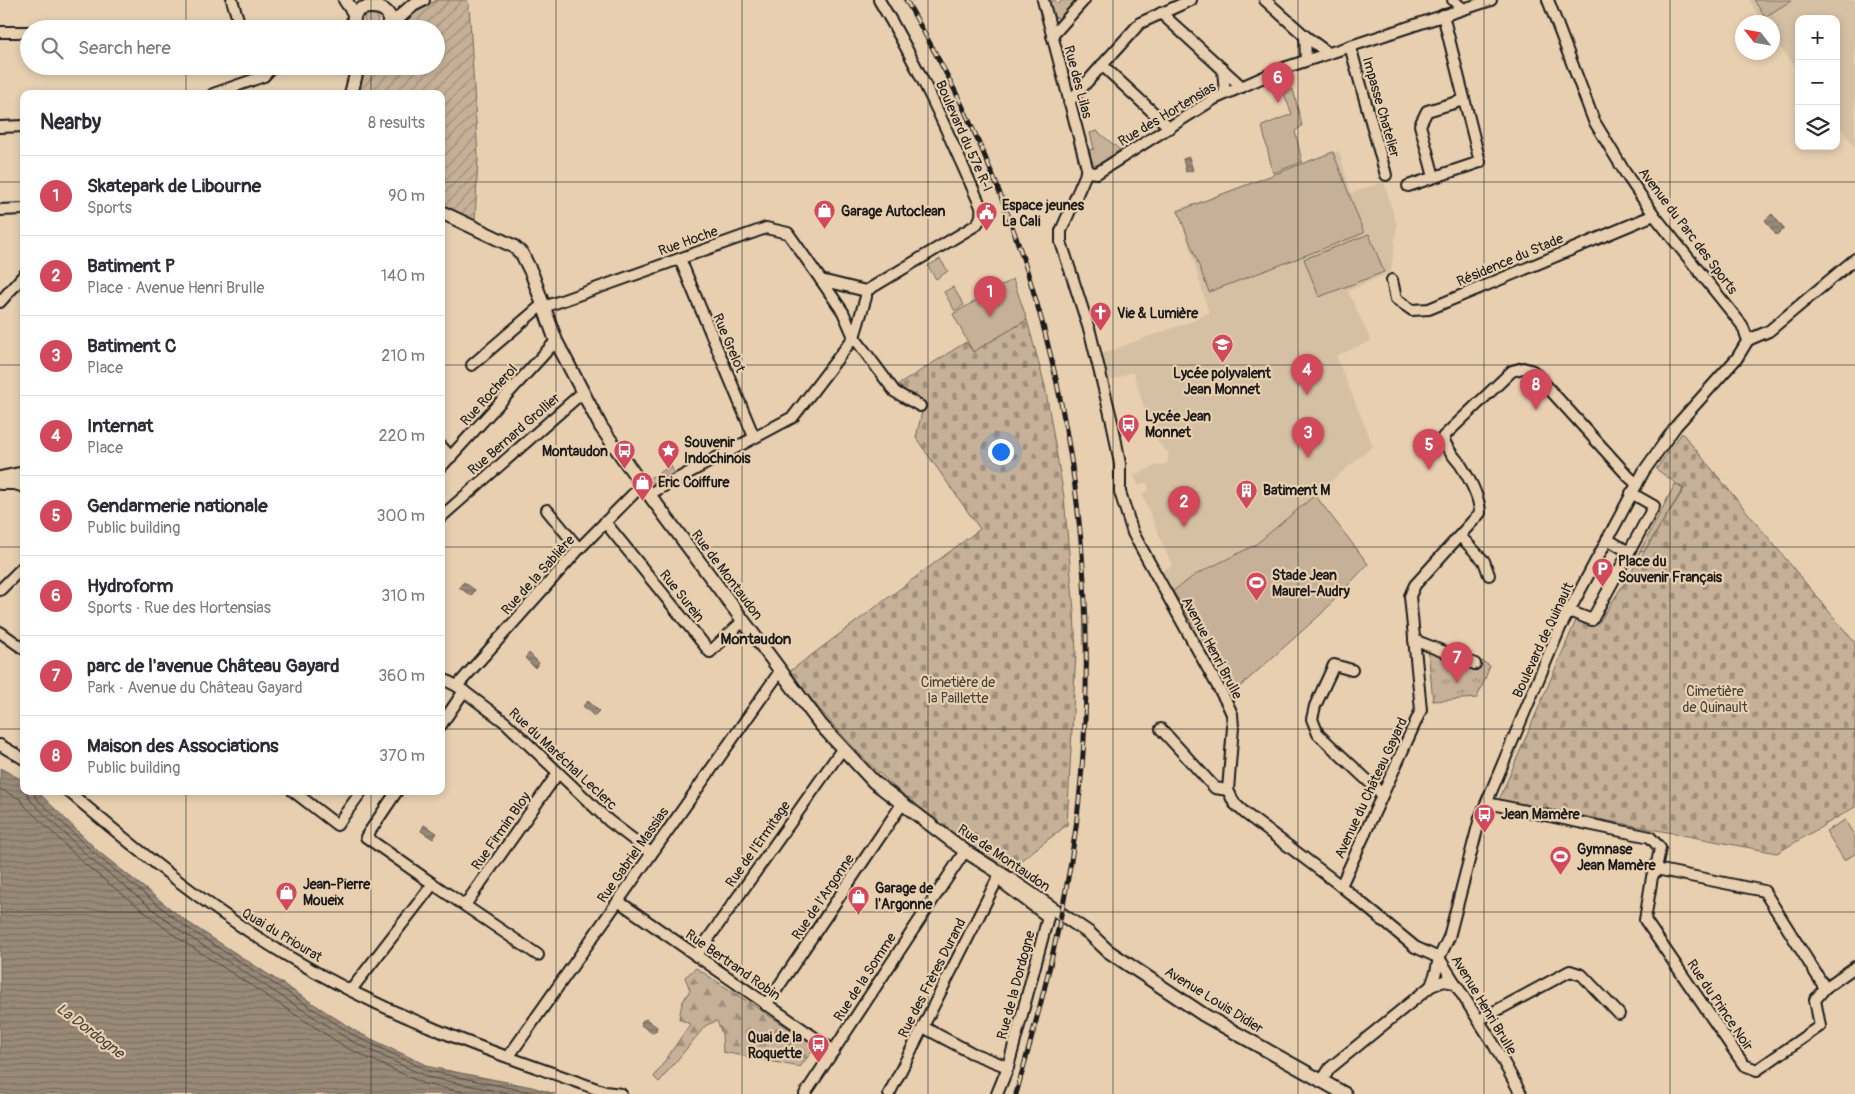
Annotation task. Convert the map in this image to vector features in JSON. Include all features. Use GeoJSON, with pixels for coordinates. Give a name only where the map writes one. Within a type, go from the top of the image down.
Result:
{"type":"FeatureCollection","features":[{"type":"Feature","properties":{"kind":"main road"},"geometry":{"type":"LineString","coordinates":[[345,0],[354,14]]}},
{"type":"Feature","properties":{"kind":"main road"},"geometry":{"type":"LineString","coordinates":[[354,20],[357,8],[365,1],[376,1],[386,8],[389,15],[388,20]]}},
{"type":"Feature","properties":{"kind":"main road"},"geometry":{"type":"LineString","coordinates":[[386,8],[418,3]]}},
{"type":"Feature","properties":{"kind":"main road"},"geometry":{"type":"LineString","coordinates":[[396,20],[418,3]]}},
{"type":"Feature","properties":{"kind":"main road"},"geometry":{"type":"LineString","coordinates":[[352,90],[356,75]]}},
{"type":"Feature","properties":{"kind":"main road","name":"Rue de Montaudon"},"geometry":{"type":"LineString","coordinates":[[445,214],[518,249],[532,274],[556,341],[601,427],[645,490],[821,725],[874,782],[902,804],[965,851],[1000,874],[1051,914],[1072,922]]}},
{"type":"Feature","properties":{"kind":"main road"},"geometry":{"type":"LineString","coordinates":[[0,478],[20,474]]}},
{"type":"Feature","properties":{"kind":"main road"},"geometry":{"type":"LineString","coordinates":[[0,484],[20,485]]}},
{"type":"Feature","properties":{"kind":"main road","name":"Avenue Louis Didier"},"geometry":{"type":"LineString","coordinates":[[1072,922],[1089,933],[1108,951],[1204,1014],[1345,1094]]}},
{"type":"Feature","properties":{"kind":"street"},"geometry":{"type":"LineString","coordinates":[[232,0],[238,20]]}},
{"type":"Feature","properties":{"kind":"street","name":"Boulevard du 57e R-I"},"geometry":{"type":"LineString","coordinates":[[866,291],[976,226],[982,214],[981,207],[940,114],[879,0]]}},
{"type":"Feature","properties":{"kind":"street","name":"Rue des Lilas"},"geometry":{"type":"LineString","coordinates":[[1043,0],[1085,159],[1086,172]]}},
{"type":"Feature","properties":{"kind":"street"},"geometry":{"type":"LineString","coordinates":[[1052,36],[1084,0]]}},
{"type":"Feature","properties":{"kind":"street"},"geometry":{"type":"LineString","coordinates":[[1069,102],[1140,23],[1191,0]]}},
{"type":"Feature","properties":{"kind":"street"},"geometry":{"type":"LineString","coordinates":[[1265,0],[1305,36],[1328,53]]}},
{"type":"Feature","properties":{"kind":"street"},"geometry":{"type":"LineString","coordinates":[[1453,0],[1462,9]]}},
{"type":"Feature","properties":{"kind":"street","name":"Rue des Hortensias"},"geometry":{"type":"LineString","coordinates":[[1086,172],[1097,173],[1214,99],[1225,94],[1306,60],[1491,0]]}},
{"type":"Feature","properties":{"kind":"street","name":"Avenue du Parc des Sports"},"geometry":{"type":"LineString","coordinates":[[1548,0],[1594,121],[1654,215],[1742,325],[1748,340]]}},
{"type":"Feature","properties":{"kind":"street"},"geometry":{"type":"LineString","coordinates":[[1161,12],[1242,87]]}},
{"type":"Feature","properties":{"kind":"street"},"geometry":{"type":"LineString","coordinates":[[1408,186],[1480,162],[1443,16]]}},
{"type":"Feature","properties":{"kind":"street"},"geometry":{"type":"LineString","coordinates":[[0,32],[20,32]]}},
{"type":"Feature","properties":{"kind":"street"},"geometry":{"type":"LineString","coordinates":[[1305,36],[1306,60]]}},
{"type":"Feature","properties":{"kind":"street","name":"Impasse Chatelier"},"geometry":{"type":"LineString","coordinates":[[1350,46],[1386,175]]}},
{"type":"Feature","properties":{"kind":"street"},"geometry":{"type":"LineString","coordinates":[[1102,65],[1170,128]]}},
{"type":"Feature","properties":{"kind":"street"},"geometry":{"type":"LineString","coordinates":[[1223,69],[1225,94]]}},
{"type":"Feature","properties":{"kind":"street"},"geometry":{"type":"LineString","coordinates":[[224,90],[265,75]]}},
{"type":"Feature","properties":{"kind":"street"},"geometry":{"type":"LineString","coordinates":[[1434,176],[1420,125],[1427,111],[1464,100]]}},
{"type":"Feature","properties":{"kind":"street"},"geometry":{"type":"LineString","coordinates":[[0,127],[20,126]]}},
{"type":"Feature","properties":{"kind":"street","name":"Avenue Henri Brulle"},"geometry":{"type":"LineString","coordinates":[[1086,172],[1062,231],[1061,242],[1090,332],[1113,426],[1120,464],[1120,492],[1126,514],[1133,533],[1232,714],[1234,727],[1228,790],[1234,803],[1341,886],[1415,947],[1439,958],[1479,1020],[1521,1094]]}},
{"type":"Feature","properties":{"kind":"street"},"geometry":{"type":"LineString","coordinates":[[0,210],[20,209]]}},
{"type":"Feature","properties":{"kind":"street","name":"Résidence du Stade"},"geometry":{"type":"LineString","coordinates":[[1392,280],[1396,299],[1412,310],[1429,309],[1654,215]]}},
{"type":"Feature","properties":{"kind":"street","name":"Rue Hoche"},"geometry":{"type":"LineString","coordinates":[[544,306],[766,228],[788,233],[843,312],[854,337],[895,392],[920,406]]}},
{"type":"Feature","properties":{"kind":"street","name":"Rue Grelot"},"geometry":{"type":"LineString","coordinates":[[680,259],[754,437]]}},
{"type":"Feature","properties":{"kind":"street"},"geometry":{"type":"LineString","coordinates":[[1748,340],[1769,330],[1855,259]]}},
{"type":"Feature","properties":{"kind":"street"},"geometry":{"type":"LineString","coordinates":[[0,302],[20,280]]}},
{"type":"Feature","properties":{"kind":"street"},"geometry":{"type":"LineString","coordinates":[[821,280],[866,291],[866,297],[854,337]]}},
{"type":"Feature","properties":{"kind":"street"},"geometry":{"type":"LineString","coordinates":[[472,365],[544,306]]}},
{"type":"Feature","properties":{"kind":"street","name":"Rue de la Sablière"},"geometry":{"type":"LineString","coordinates":[[445,718],[461,688],[605,522],[645,490],[793,417],[854,337]]}},
{"type":"Feature","properties":{"kind":"street","name":"Boulevard de Quinault"},"geometry":{"type":"LineString","coordinates":[[1431,986],[1439,958],[1449,937],[1476,830],[1569,611],[1634,488],[1657,450],[1737,358],[1748,340]]}},
{"type":"Feature","properties":{"kind":"street","name":"Rue Rocherol"},"geometry":{"type":"LineString","coordinates":[[445,463],[556,341]]}},
{"type":"Feature","properties":{"kind":"street","name":"Avenue du Château Gayard"},"geometry":{"type":"LineString","coordinates":[[1341,886],[1421,710],[1410,596],[1415,585],[1480,513],[1480,502],[1461,465],[1445,445],[1444,437],[1512,372],[1523,368],[1533,371],[1629,478],[1634,488]]}},
{"type":"Feature","properties":{"kind":"street","name":"Rue Bernard Grollier"},"geometry":{"type":"LineString","coordinates":[[445,513],[583,392]]}},
{"type":"Feature","properties":{"kind":"street"},"geometry":{"type":"LineString","coordinates":[[445,450],[451,457]]}},
{"type":"Feature","properties":{"kind":"street"},"geometry":{"type":"LineString","coordinates":[[1569,611],[1592,620],[1654,506],[1634,488]]}},
{"type":"Feature","properties":{"kind":"street"},"geometry":{"type":"LineString","coordinates":[[547,510],[580,549]]}},
{"type":"Feature","properties":{"kind":"street","name":"Rue Surein"},"geometry":{"type":"LineString","coordinates":[[605,522],[710,652],[743,621]]}},
{"type":"Feature","properties":{"kind":"street"},"geometry":{"type":"LineString","coordinates":[[1460,536],[1484,561],[1489,575]]}},
{"type":"Feature","properties":{"kind":"street"},"geometry":{"type":"LineString","coordinates":[[1607,539],[1629,552]]}},
{"type":"Feature","properties":{"kind":"street"},"geometry":{"type":"LineString","coordinates":[[0,590],[20,570]]}},
{"type":"Feature","properties":{"kind":"street"},"geometry":{"type":"LineString","coordinates":[[0,632],[20,646]]}},
{"type":"Feature","properties":{"kind":"street"},"geometry":{"type":"LineString","coordinates":[[1414,640],[1475,664]]}},
{"type":"Feature","properties":{"kind":"street"},"geometry":{"type":"LineString","coordinates":[[1352,670],[1334,665],[1315,706],[1312,719],[1318,734],[1382,794]]}},
{"type":"Feature","properties":{"kind":"street","name":"Rue Gabriel Massias"},"geometry":{"type":"LineString","coordinates":[[509,1056],[781,670]]}},
{"type":"Feature","properties":{"kind":"street","name":"Rue du Maréchal Leclerc"},"geometry":{"type":"LineString","coordinates":[[445,680],[461,688],[506,723],[609,821],[651,853]]}},
{"type":"Feature","properties":{"kind":"street"},"geometry":{"type":"LineString","coordinates":[[1161,729],[1215,788],[1228,790]]}},
{"type":"Feature","properties":{"kind":"street"},"geometry":{"type":"LineString","coordinates":[[0,746],[20,757]]}},
{"type":"Feature","properties":{"kind":"street","name":"Rue de l'Ermitage"},"geometry":{"type":"LineString","coordinates":[[696,956],[842,748]]}},
{"type":"Feature","properties":{"kind":"street","name":"Rue Firmin Bloy"},"geometry":{"type":"LineString","coordinates":[[465,905],[558,773]]}},
{"type":"Feature","properties":{"kind":"street","name":"Quai du Priourat"},"geometry":{"type":"LineString","coordinates":[[73,795],[136,847],[240,927],[287,956],[351,990],[428,1026],[509,1056]]}},
{"type":"Feature","properties":{"kind":"street"},"geometry":{"type":"LineString","coordinates":[[298,795],[337,825],[358,795]]}},
{"type":"Feature","properties":{"kind":"street"},"geometry":{"type":"LineString","coordinates":[[394,795],[366,837],[538,955]]}},
{"type":"Feature","properties":{"kind":"street"},"geometry":{"type":"LineString","coordinates":[[1487,802],[1650,836],[1660,848],[1656,869],[1764,891],[1825,988],[1855,967]]}},
{"type":"Feature","properties":{"kind":"street","name":"Rue de l'Argonne"},"geometry":{"type":"LineString","coordinates":[[766,1005],[902,804]]}},
{"type":"Feature","properties":{"kind":"street","name":"Rue de la Somme"},"geometry":{"type":"LineString","coordinates":[[805,1094],[965,851]]}},
{"type":"Feature","properties":{"kind":"street","name":"Rue du Prince Noir"},"geometry":{"type":"LineString","coordinates":[[1656,869],[1652,877],[1645,920],[1744,1065],[1757,1070],[1820,1026],[1815,1000],[1825,988]]}},
{"type":"Feature","properties":{"kind":"street","name":"Rue des Frères Durand"},"geometry":{"type":"LineString","coordinates":[[889,1094],[1000,874]]}},
{"type":"Feature","properties":{"kind":"street"},"geometry":{"type":"LineString","coordinates":[[351,990],[433,884]]}},
{"type":"Feature","properties":{"kind":"street","name":"Rue Bertrand Robin"},"geometry":{"type":"LineString","coordinates":[[618,902],[834,1051]]}},
{"type":"Feature","properties":{"kind":"street","name":"Rue de la Dordogne"},"geometry":{"type":"LineString","coordinates":[[997,1094],[1008,1067],[1051,914]]}},
{"type":"Feature","properties":{"kind":"street"},"geometry":{"type":"LineString","coordinates":[[1479,1020],[1570,971],[1582,975],[1619,1014]]}},
{"type":"Feature","properties":{"kind":"street"},"geometry":{"type":"LineString","coordinates":[[1321,1082],[1330,1068],[1431,986],[1444,981],[1454,983]]}},
{"type":"Feature","properties":{"kind":"street"},"geometry":{"type":"LineString","coordinates":[[923,1027],[972,1053],[1008,1067]]}},
{"type":"Feature","properties":{"kind":"street"},"geometry":{"type":"LineString","coordinates":[[509,1056],[605,1092],[621,1094]]}},
{"type":"Feature","properties":{"kind":"shaded area"},"geometry":{"type":"Polygon","coordinates":[[[1749,0],[1855,0],[1855,147],[1840,127],[1840,15],[1795,15],[1795,67],[1780,46],[1780,15],[1759,15],[1749,0]]]}},
{"type":"Feature","properties":{"kind":"shaded area","name":"Lycée polyvalent Jean Monnet"},"geometry":{"type":"Polygon","coordinates":[[[1339,151],[1351,193],[1384,182],[1397,226],[1391,272],[1348,291],[1371,341],[1336,356],[1373,446],[1255,545],[1195,575],[1173,591],[1162,571],[1172,566],[1142,494],[1149,489],[1146,482],[1138,486],[1134,475],[1155,466],[1167,464],[1169,453],[1158,443],[1153,431],[1152,417],[1146,413],[1133,372],[1109,381],[1102,354],[1193,321],[1209,313],[1178,209],[1339,151]]]}},
{"type":"Feature","properties":{"kind":"green space"},"geometry":{"type":"Polygon","coordinates":[[[437,0],[467,0],[469,4],[478,157],[475,222],[445,208],[445,90],[359,90],[362,75],[445,75],[445,20],[401,20],[437,0]]]}},
{"type":"Feature","properties":{"kind":"green space"},"geometry":{"type":"Polygon","coordinates":[[[1049,0],[1054,0],[1059,4],[1062,0],[1077,0],[1061,19],[1054,17],[1049,0]]]}},
{"type":"Feature","properties":{"kind":"green space"},"geometry":{"type":"Polygon","coordinates":[[[1754,0],[1792,0],[1768,15],[1764,15],[1754,0]]]}},
{"type":"Feature","properties":{"kind":"green space"},"geometry":{"type":"Polygon","coordinates":[[[371,12],[376,14],[378,20],[364,19],[366,14],[371,12]]]}},
{"type":"Feature","properties":{"kind":"green space"},"geometry":{"type":"Polygon","coordinates":[[[1293,89],[1302,126],[1295,131],[1302,162],[1273,173],[1262,126],[1292,114],[1284,94],[1293,89]]]}},
{"type":"Feature","properties":{"kind":"green space"},"geometry":{"type":"Polygon","coordinates":[[[1097,131],[1120,150],[1097,165],[1093,165],[1089,150],[1094,149],[1090,133],[1097,131]]]}},
{"type":"Feature","properties":{"kind":"green space"},"geometry":{"type":"Polygon","coordinates":[[[1333,152],[1364,233],[1209,292],[1178,211],[1333,152]]]}},
{"type":"Feature","properties":{"kind":"green space"},"geometry":{"type":"Polygon","coordinates":[[[1369,234],[1384,272],[1319,297],[1304,259],[1369,234]]]}},
{"type":"Feature","properties":{"kind":"green space"},"geometry":{"type":"Polygon","coordinates":[[[940,259],[948,271],[936,279],[928,266],[940,259]]]}},
{"type":"Feature","properties":{"kind":"green space"},"geometry":{"type":"Polygon","coordinates":[[[1013,279],[1027,320],[973,352],[953,314],[1013,279]]]}},
{"type":"Feature","properties":{"kind":"green space"},"geometry":{"type":"Polygon","coordinates":[[[953,287],[964,305],[955,311],[944,292],[953,287]]]}},
{"type":"Feature","properties":{"kind":"green space","name":"Cimetière de la Paillette"},"geometry":{"type":"Polygon","coordinates":[[[1027,320],[1045,386],[1064,497],[1076,652],[1067,825],[1007,871],[943,827],[918,807],[911,798],[905,796],[889,782],[844,737],[789,672],[980,529],[916,438],[924,403],[898,385],[966,342],[973,352],[1027,320]]]}},
{"type":"Feature","properties":{"kind":"green space","name":"Cimetière de Quinault"},"geometry":{"type":"Polygon","coordinates":[[[1682,433],[1855,643],[1855,807],[1777,853],[1499,800],[1577,618],[1591,624],[1600,621],[1684,489],[1656,469],[1682,433]]]}},
{"type":"Feature","properties":{"kind":"green space"},"geometry":{"type":"Polygon","coordinates":[[[671,466],[675,475],[653,483],[646,480],[671,466]]]}},
{"type":"Feature","properties":{"kind":"green space"},"geometry":{"type":"Polygon","coordinates":[[[1675,484],[1683,489],[1644,552],[1641,551],[1638,555],[1675,484]]]}},
{"type":"Feature","properties":{"kind":"green space","name":"Stade Jean Maurel-Audry"},"geometry":{"type":"Polygon","coordinates":[[[1315,495],[1368,564],[1321,614],[1234,692],[1173,591],[1195,575],[1255,545],[1315,495]]]}},
{"type":"Feature","properties":{"kind":"green space"},"geometry":{"type":"Polygon","coordinates":[[[1428,649],[1478,668],[1482,661],[1490,666],[1477,698],[1433,701],[1428,649]]]}},
{"type":"Feature","properties":{"kind":"green space"},"geometry":{"type":"Polygon","coordinates":[[[1845,820],[1855,837],[1855,854],[1844,860],[1826,831],[1845,820]]]}},
{"type":"Feature","properties":{"kind":"green space"},"geometry":{"type":"Polygon","coordinates":[[[696,968],[816,1046],[800,1067],[723,1052],[722,1034],[717,1021],[706,1025],[659,1082],[654,1077],[690,1024],[679,1019],[682,1003],[690,990],[685,977],[696,968]]]}},
{"type":"Feature","properties":{"kind":"water"},"geometry":{"type":"Polygon","coordinates":[[[1189,157],[1193,170],[1186,172],[1183,159],[1189,157]]]}},
{"type":"Feature","properties":{"kind":"water"},"geometry":{"type":"Polygon","coordinates":[[[1772,214],[1784,229],[1776,235],[1765,220],[1772,214]]]}},
{"type":"Feature","properties":{"kind":"water"},"geometry":{"type":"Polygon","coordinates":[[[464,582],[475,590],[471,596],[459,587],[464,582]]]}},
{"type":"Feature","properties":{"kind":"water"},"geometry":{"type":"Polygon","coordinates":[[[529,653],[539,663],[535,668],[525,658],[529,653]]]}},
{"type":"Feature","properties":{"kind":"water"},"geometry":{"type":"Polygon","coordinates":[[[588,701],[599,711],[594,716],[583,706],[588,701]]]}},
{"type":"Feature","properties":{"kind":"water","name":"La Dordogne"},"geometry":{"type":"Polygon","coordinates":[[[0,768],[20,779],[20,795],[41,795],[99,852],[186,921],[357,1032],[430,1067],[532,1087],[555,1094],[0,1094],[0,768]]]}},
{"type":"Feature","properties":{"kind":"water"},"geometry":{"type":"Polygon","coordinates":[[[424,825],[437,833],[433,839],[421,831],[424,825]]]}},
{"type":"Feature","properties":{"kind":"water"},"geometry":{"type":"Polygon","coordinates":[[[646,1019],[657,1027],[656,1031],[652,1033],[641,1025],[642,1021],[646,1019]]]}},
{"type":"Feature","properties":{"kind":"railway"},"geometry":{"type":"LineString","coordinates":[[906,0],[967,116],[1003,201],[1032,287],[1055,375],[1072,464],[1082,554],[1086,644],[1084,736],[1076,827],[1065,895],[1051,962],[1016,1094]]}},
{"type":"Feature","properties":{"kind":"place","name":"Hydroform"},"geometry":{"type":"Point","coordinates":[1278,103]}},
{"type":"Feature","properties":{"kind":"place","name":"Garage Autoclean"},"geometry":{"type":"Point","coordinates":[825,230]}},
{"type":"Feature","properties":{"kind":"place","name":"Espace jeunes La Cali"},"geometry":{"type":"Point","coordinates":[986,232]}},
{"type":"Feature","properties":{"kind":"place","name":"Skatepark de Libourne"},"geometry":{"type":"Point","coordinates":[990,317]}},
{"type":"Feature","properties":{"kind":"place","name":"Vie & Lumière"},"geometry":{"type":"Point","coordinates":[1101,332]}},
{"type":"Feature","properties":{"kind":"place","name":"Lycée polyvalent Jean Monnet"},"geometry":{"type":"Point","coordinates":[1222,364]}},
{"type":"Feature","properties":{"kind":"place","name":"Internat"},"geometry":{"type":"Point","coordinates":[1307,395]}},
{"type":"Feature","properties":{"kind":"place","name":"Maison des Associations"},"geometry":{"type":"Point","coordinates":[1536,410]}},
{"type":"Feature","properties":{"kind":"place","name":"Lycée Jean Monnet"},"geometry":{"type":"Point","coordinates":[1129,443]}},
{"type":"Feature","properties":{"kind":"place","name":"Batiment C"},"geometry":{"type":"Point","coordinates":[1308,458]}},
{"type":"Feature","properties":{"kind":"place","name":"Souvenir Indochinois"},"geometry":{"type":"Point","coordinates":[668,469]}},
{"type":"Feature","properties":{"kind":"place","name":"Montaudon"},"geometry":{"type":"Point","coordinates":[624,470]}},
{"type":"Feature","properties":{"kind":"place","name":"Gendarmerie nationale"},"geometry":{"type":"Point","coordinates":[1429,470]}},
{"type":"Feature","properties":{"kind":"place","name":"Eric Coiffure"},"geometry":{"type":"Point","coordinates":[642,501]}},
{"type":"Feature","properties":{"kind":"place","name":"Batiment M"},"geometry":{"type":"Point","coordinates":[1247,509]}},
{"type":"Feature","properties":{"kind":"place","name":"Batiment P"},"geometry":{"type":"Point","coordinates":[1184,527]}},
{"type":"Feature","properties":{"kind":"place","name":"Place du Souvenir Français"},"geometry":{"type":"Point","coordinates":[1602,588]}},
{"type":"Feature","properties":{"kind":"place","name":"Stade Jean Maurel-Audry"},"geometry":{"type":"Point","coordinates":[1256,602]}},
{"type":"Feature","properties":{"kind":"place","name":"parc de l'avenue Château Gayard"},"geometry":{"type":"Point","coordinates":[1457,683]}},
{"type":"Feature","properties":{"kind":"place","name":"Jean Mamère"},"geometry":{"type":"Point","coordinates":[1485,833]}},
{"type":"Feature","properties":{"kind":"place","name":"Gymnase Jean Mamère"},"geometry":{"type":"Point","coordinates":[1561,876]}},
{"type":"Feature","properties":{"kind":"place","name":"Jean-Pierre Moueix"},"geometry":{"type":"Point","coordinates":[287,911]}},
{"type":"Feature","properties":{"kind":"place","name":"Garage de l'Argonne"},"geometry":{"type":"Point","coordinates":[859,915]}},
{"type":"Feature","properties":{"kind":"place","name":"Quai de la Roquette"},"geometry":{"type":"Point","coordinates":[818,1064]}},
{"type":"Feature","properties":{"kind":"district","name":"Montaudon"},"geometry":{"type":"Point","coordinates":[756,639]}}]}
